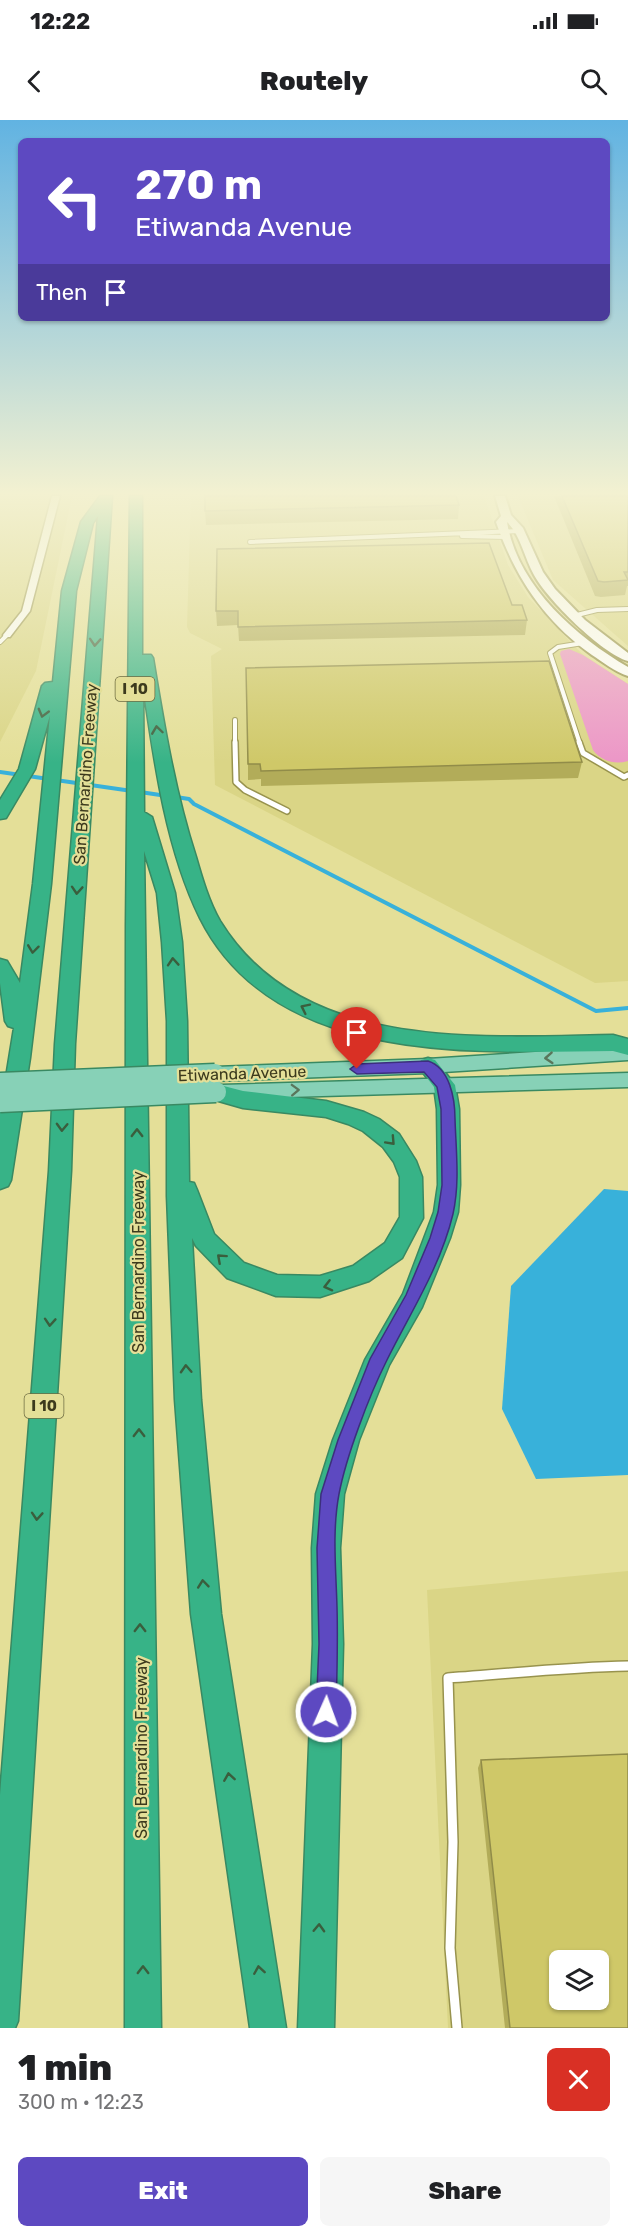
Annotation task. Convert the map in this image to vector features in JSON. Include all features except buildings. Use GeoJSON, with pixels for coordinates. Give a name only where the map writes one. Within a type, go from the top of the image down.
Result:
{"type":"FeatureCollection","features":[{"type":"Feature","properties":{"kind":"highway"},"geometry":{"type":"LineString","coordinates":[[0,814],[24,775],[49,688],[67,585]]}},
{"type":"Feature","properties":{"kind":"highway"},"geometry":{"type":"LineString","coordinates":[[0,1180],[8,1081],[42,884],[71,585]]}},
{"type":"Feature","properties":{"kind":"highway","name":"San Bernardino Freeway"},"geometry":{"type":"LineString","coordinates":[[0,2021],[60,1171],[65,1044],[99,585]]}},
{"type":"Feature","properties":{"kind":"highway","name":"San Bernardino Freeway"},"geometry":{"type":"LineString","coordinates":[[134,585],[143,2028]]}},
{"type":"Feature","properties":{"kind":"highway"},"geometry":{"type":"LineString","coordinates":[[134,594],[140,605],[160,754],[185,852],[200,897],[218,933],[228,949],[248,969],[272,989],[301,1006],[356,1028],[411,1039],[466,1043],[613,1043],[628,1047]]}},
{"type":"Feature","properties":{"kind":"highway"},"geometry":{"type":"LineString","coordinates":[[137,791],[166,893],[172,942],[177,1021],[178,1208],[195,1503],[206,1614],[225,1753],[268,2028]]}},
{"type":"Feature","properties":{"kind":"highway"},"geometry":{"type":"LineString","coordinates":[[0,966],[12,987],[15,1011],[12,1065],[8,1081]]}},
{"type":"Feature","properties":{"kind":"highway"},"geometry":{"type":"LineString","coordinates":[[316,2028],[328,1644],[326,1548],[330,1494],[346,1440],[378,1359],[413,1299],[443,1221],[449,1185],[448,1109],[436,1076]]}},
{"type":"Feature","properties":{"kind":"highway"},"geometry":{"type":"LineString","coordinates":[[179,1139],[187,1197],[196,1224],[209,1246],[228,1264],[251,1279],[287,1288],[320,1288],[342,1282],[367,1270],[394,1249],[405,1232],[412,1212],[413,1183],[403,1157],[387,1136],[363,1120],[341,1112],[304,1104],[246,1100],[215,1083]]}},
{"type":"Feature","properties":{"kind":"main road"},"geometry":{"type":"LineString","coordinates":[[529,585],[537,597],[584,643],[628,672]]}},
{"type":"Feature","properties":{"kind":"main road"},"geometry":{"type":"LineString","coordinates":[[547,585],[573,616],[628,658]]}},
{"type":"Feature","properties":{"kind":"main road","name":"Etiwanda Avenue"},"geometry":{"type":"LineString","coordinates":[[436,1076],[628,1053]]}},
{"type":"Feature","properties":{"kind":"main road","name":"Etiwanda Avenue"},"geometry":{"type":"LineString","coordinates":[[8,1081],[215,1083],[436,1076],[628,1080]]}},
{"type":"Feature","properties":{"kind":"main road","name":"Etiwanda Avenue"},"geometry":{"type":"LineString","coordinates":[[0,1102],[215,1083]]}},
{"type":"Feature","properties":{"kind":"street"},"geometry":{"type":"LineString","coordinates":[[3,635],[26,611],[33,585]]}},
{"type":"Feature","properties":{"kind":"lane"},"geometry":{"type":"LineString","coordinates":[[573,616],[597,610],[628,609]]}},
{"type":"Feature","properties":{"kind":"lane"},"geometry":{"type":"LineString","coordinates":[[0,642],[3,635]]}},
{"type":"Feature","properties":{"kind":"lane"},"geometry":{"type":"LineString","coordinates":[[584,643],[558,647],[550,653],[583,753],[624,777],[628,775]]}},
{"type":"Feature","properties":{"kind":"lane"},"geometry":{"type":"LineString","coordinates":[[235,720],[236,782],[245,790],[287,811]]}},
{"type":"Feature","properties":{"kind":"lane"},"geometry":{"type":"LineString","coordinates":[[457,2028],[450,1948],[453,1842],[448,1678],[531,1673],[575,1666],[628,1666]]}},
{"type":"Feature","properties":{"kind":"shaded area"},"geometry":{"type":"Polygon","coordinates":[[[0,585],[54,585],[36,671],[0,742],[0,585]]]}},
{"type":"Feature","properties":{"kind":"shaded area"},"geometry":{"type":"Polygon","coordinates":[[[188,585],[521,585],[528,597],[583,655],[628,684],[628,981],[595,983],[215,785],[211,656],[222,649],[190,633],[187,627],[188,585]]]}},
{"type":"Feature","properties":{"kind":"shaded area"},"geometry":{"type":"Polygon","coordinates":[[[559,585],[628,585],[628,646],[559,585]]]}},
{"type":"Feature","properties":{"kind":"shaded area"},"geometry":{"type":"Polygon","coordinates":[[[569,649],[583,655],[628,684],[628,761],[618,763],[609,761],[600,757],[593,750],[560,654],[561,651],[569,649]]]}},
{"type":"Feature","properties":{"kind":"shaded area"},"geometry":{"type":"Polygon","coordinates":[[[628,1571],[628,2028],[448,2028],[427,1590],[628,1571]]]}},
{"type":"Feature","properties":{"kind":"water"},"geometry":{"type":"Polygon","coordinates":[[[604,1189],[628,1191],[628,1475],[536,1479],[502,1409],[511,1286],[604,1189]]]}},
{"type":"Feature","properties":{"kind":"waterway"},"geometry":{"type":"LineString","coordinates":[[0,772],[132,791]]}},
{"type":"Feature","properties":{"kind":"waterway"},"geometry":{"type":"LineString","coordinates":[[140,792],[167,796]]}},
{"type":"Feature","properties":{"kind":"waterway"},"geometry":{"type":"LineString","coordinates":[[176,797],[189,799],[194,804],[596,1011],[628,1008]]}},
{"type":"Feature","properties":{"kind":"route"},"geometry":{"type":"LineString","coordinates":[[326,1712],[328,1644],[326,1548],[330,1494],[346,1440],[378,1359],[413,1299],[438,1238],[446,1212],[449,1185],[448,1109],[444,1085],[428,1066],[357,1069]]}}]}
